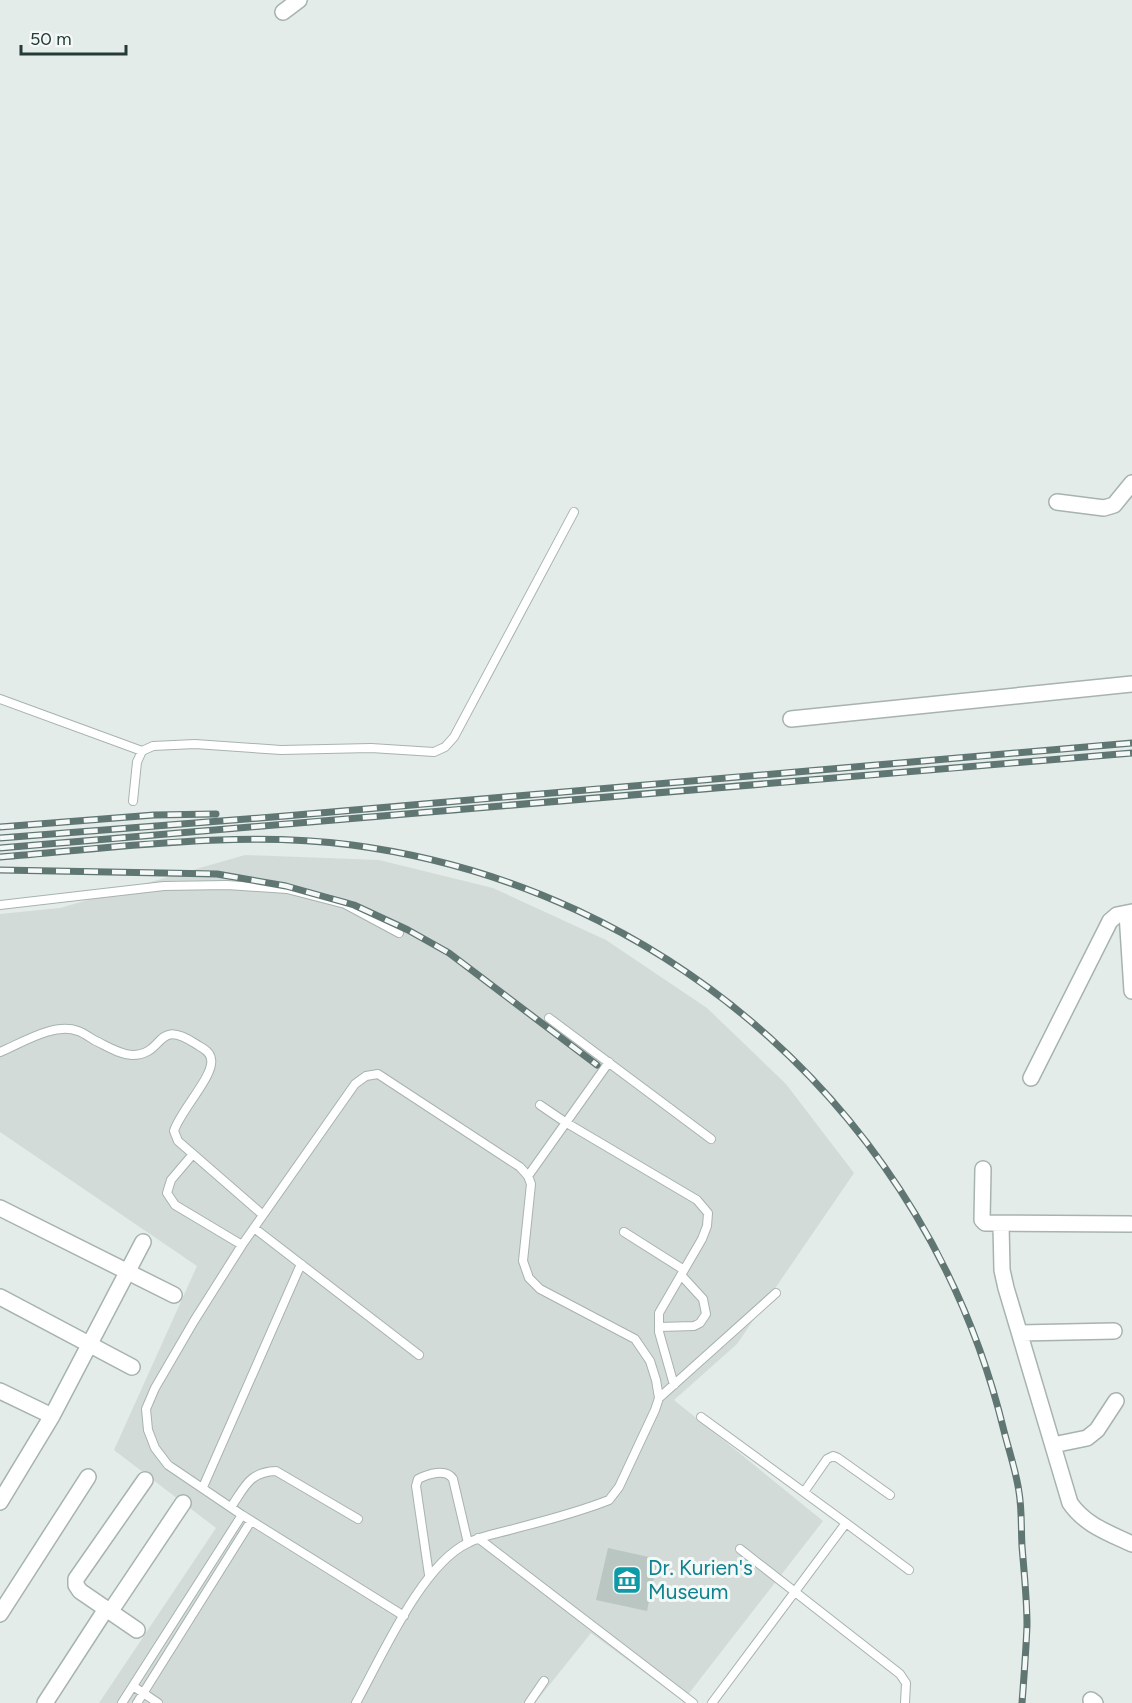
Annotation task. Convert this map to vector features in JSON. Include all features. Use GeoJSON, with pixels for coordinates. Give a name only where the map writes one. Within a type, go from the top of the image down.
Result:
{"type":"FeatureCollection","features":[{"type":"Feature","properties":{"kind":"street"},"geometry":{"type":"LineString","coordinates":[[283,12],[299,0]]}},
{"type":"Feature","properties":{"kind":"street"},"geometry":{"type":"LineString","coordinates":[[1058,502],[1104,508],[1113,505],[1132,483]]}},
{"type":"Feature","properties":{"kind":"street"},"geometry":{"type":"LineString","coordinates":[[791,719],[1132,684]]}},
{"type":"Feature","properties":{"kind":"street"},"geometry":{"type":"LineString","coordinates":[[1030,1078],[1110,921],[1117,915],[1130,913],[1132,991]]}},
{"type":"Feature","properties":{"kind":"street"},"geometry":{"type":"LineString","coordinates":[[983,1169],[982,1220],[989,1225],[1130,1224]]}},
{"type":"Feature","properties":{"kind":"street"},"geometry":{"type":"LineString","coordinates":[[0,1208],[174,1295]]}},
{"type":"Feature","properties":{"kind":"street"},"geometry":{"type":"LineString","coordinates":[[1001,1225],[1002,1270],[1070,1503],[1078,1514],[1092,1525],[1132,1544]]}},
{"type":"Feature","properties":{"kind":"street"},"geometry":{"type":"LineString","coordinates":[[0,1502],[52,1416],[143,1242]]}},
{"type":"Feature","properties":{"kind":"street"},"geometry":{"type":"LineString","coordinates":[[0,1297],[132,1367]]}},
{"type":"Feature","properties":{"kind":"street"},"geometry":{"type":"LineString","coordinates":[[1020,1333],[1114,1332]]}},
{"type":"Feature","properties":{"kind":"street"},"geometry":{"type":"LineString","coordinates":[[0,1393],[52,1416]]}},
{"type":"Feature","properties":{"kind":"street"},"geometry":{"type":"LineString","coordinates":[[1053,1445],[1087,1438],[1097,1430],[1116,1401]]}},
{"type":"Feature","properties":{"kind":"street"},"geometry":{"type":"LineString","coordinates":[[0,1614],[88,1477]]}},
{"type":"Feature","properties":{"kind":"street"},"geometry":{"type":"LineString","coordinates":[[137,1630],[80,1591],[76,1585],[76,1579],[145,1480]]}},
{"type":"Feature","properties":{"kind":"street"},"geometry":{"type":"LineString","coordinates":[[45,1703],[183,1503]]}},
{"type":"Feature","properties":{"kind":"lane"},"geometry":{"type":"LineString","coordinates":[[133,801],[137,762],[142,751],[153,746],[195,744],[281,750],[371,748],[434,752],[445,747],[454,736],[574,512]]}},
{"type":"Feature","properties":{"kind":"lane"},"geometry":{"type":"LineString","coordinates":[[0,699],[142,751]]}},
{"type":"Feature","properties":{"kind":"lane"},"geometry":{"type":"LineString","coordinates":[[0,905],[164,886],[237,885],[287,889],[345,904],[399,933]]}},
{"type":"Feature","properties":{"kind":"lane"},"geometry":{"type":"LineString","coordinates":[[549,1018],[711,1139]]}},
{"type":"Feature","properties":{"kind":"lane"},"geometry":{"type":"LineString","coordinates":[[0,1052],[57,1029],[77,1030],[118,1053],[130,1055],[143,1054],[169,1033],[177,1033],[193,1042],[209,1052],[212,1061],[209,1073],[177,1119],[174,1131],[178,1141],[263,1215]]}},
{"type":"Feature","properties":{"kind":"lane"},"geometry":{"type":"LineString","coordinates":[[528,1176],[609,1062]]}},
{"type":"Feature","properties":{"kind":"lane"},"geometry":{"type":"LineString","coordinates":[[356,1703],[429,1575],[455,1550],[468,1542],[609,1500],[619,1486],[659,1398],[650,1361],[634,1340],[540,1289],[529,1278],[523,1261],[531,1197],[531,1184],[528,1176],[520,1167],[378,1074],[366,1076],[355,1084],[242,1245],[194,1320],[155,1388],[146,1409],[148,1430],[154,1448],[168,1465],[251,1521],[404,1616]]}},
{"type":"Feature","properties":{"kind":"lane"},"geometry":{"type":"LineString","coordinates":[[540,1105],[697,1200],[708,1213],[707,1226],[702,1239],[659,1314],[659,1326],[674,1384]]}},
{"type":"Feature","properties":{"kind":"lane"},"geometry":{"type":"LineString","coordinates":[[193,1154],[171,1180],[167,1193],[175,1205],[242,1245]]}},
{"type":"Feature","properties":{"kind":"lane"},"geometry":{"type":"LineString","coordinates":[[254,1228],[419,1355]]}},
{"type":"Feature","properties":{"kind":"lane"},"geometry":{"type":"LineString","coordinates":[[624,1232],[683,1273],[705,1305],[706,1314],[700,1323],[694,1326],[659,1326]]}},
{"type":"Feature","properties":{"kind":"lane"},"geometry":{"type":"LineString","coordinates":[[203,1487],[301,1264]]}},
{"type":"Feature","properties":{"kind":"lane"},"geometry":{"type":"LineString","coordinates":[[659,1398],[776,1293]]}},
{"type":"Feature","properties":{"kind":"lane"},"geometry":{"type":"LineString","coordinates":[[700,1417],[909,1570]]}},
{"type":"Feature","properties":{"kind":"lane"},"geometry":{"type":"LineString","coordinates":[[804,1492],[827,1458],[832,1456],[890,1495]]}},
{"type":"Feature","properties":{"kind":"lane"},"geometry":{"type":"LineString","coordinates":[[231,1507],[254,1476],[263,1472],[276,1471],[358,1519]]}},
{"type":"Feature","properties":{"kind":"lane"},"geometry":{"type":"LineString","coordinates":[[429,1575],[416,1486],[418,1479],[446,1472],[450,1474],[468,1542]]}},
{"type":"Feature","properties":{"kind":"lane"},"geometry":{"type":"LineString","coordinates":[[122,1703],[242,1515]]}},
{"type":"Feature","properties":{"kind":"lane"},"geometry":{"type":"LineString","coordinates":[[137,1703],[251,1521]]}},
{"type":"Feature","properties":{"kind":"lane"},"geometry":{"type":"LineString","coordinates":[[712,1703],[846,1523]]}},
{"type":"Feature","properties":{"kind":"lane"},"geometry":{"type":"LineString","coordinates":[[478,1539],[693,1703]]}},
{"type":"Feature","properties":{"kind":"lane"},"geometry":{"type":"LineString","coordinates":[[740,1549],[900,1674],[906,1683],[905,1703]]}},
{"type":"Feature","properties":{"kind":"lane"},"geometry":{"type":"LineString","coordinates":[[529,1703],[544,1681]]}},
{"type":"Feature","properties":{"kind":"lane"},"geometry":{"type":"LineString","coordinates":[[133,1686],[158,1703]]}},
{"type":"Feature","properties":{"kind":"shaded area"},"geometry":{"type":"Polygon","coordinates":[[[245,855],[379,860],[493,888],[606,940],[707,1008],[786,1084],[854,1173],[737,1344],[674,1400],[823,1521],[683,1701],[591,1633],[535,1703],[99,1703],[216,1528],[114,1450],[197,1266],[0,1132],[0,914],[60,908],[245,855]]]}},
{"type":"Feature","properties":{"kind":"building","name":"Dr. Kurien's Museum"},"geometry":{"type":"Polygon","coordinates":[[[608,1548],[658,1559],[647,1611],[596,1600],[608,1548]]]}},
{"type":"Feature","properties":{"kind":"railway"},"geometry":{"type":"LineString","coordinates":[[0,838],[285,816],[1132,743]]}},
{"type":"Feature","properties":{"kind":"railway"},"geometry":{"type":"LineString","coordinates":[[0,848],[1132,753]]}},
{"type":"Feature","properties":{"kind":"railway"},"geometry":{"type":"LineString","coordinates":[[0,827],[154,815],[216,814]]}},
{"type":"Feature","properties":{"kind":"railway"},"geometry":{"type":"LineString","coordinates":[[0,857],[131,845],[265,839],[352,845],[468,869],[577,911],[678,967],[769,1037],[849,1120],[915,1214],[967,1318],[1004,1431],[1019,1492],[1027,1615],[1022,1703]]}},
{"type":"Feature","properties":{"kind":"railway"},"geometry":{"type":"LineString","coordinates":[[0,870],[217,874],[286,886],[354,905],[408,930],[449,953],[597,1065]]}},
{"type":"Feature","properties":{"kind":"place","name":"Dr. Kurien's Museum"},"geometry":{"type":"Point","coordinates":[627,1580]}}]}
